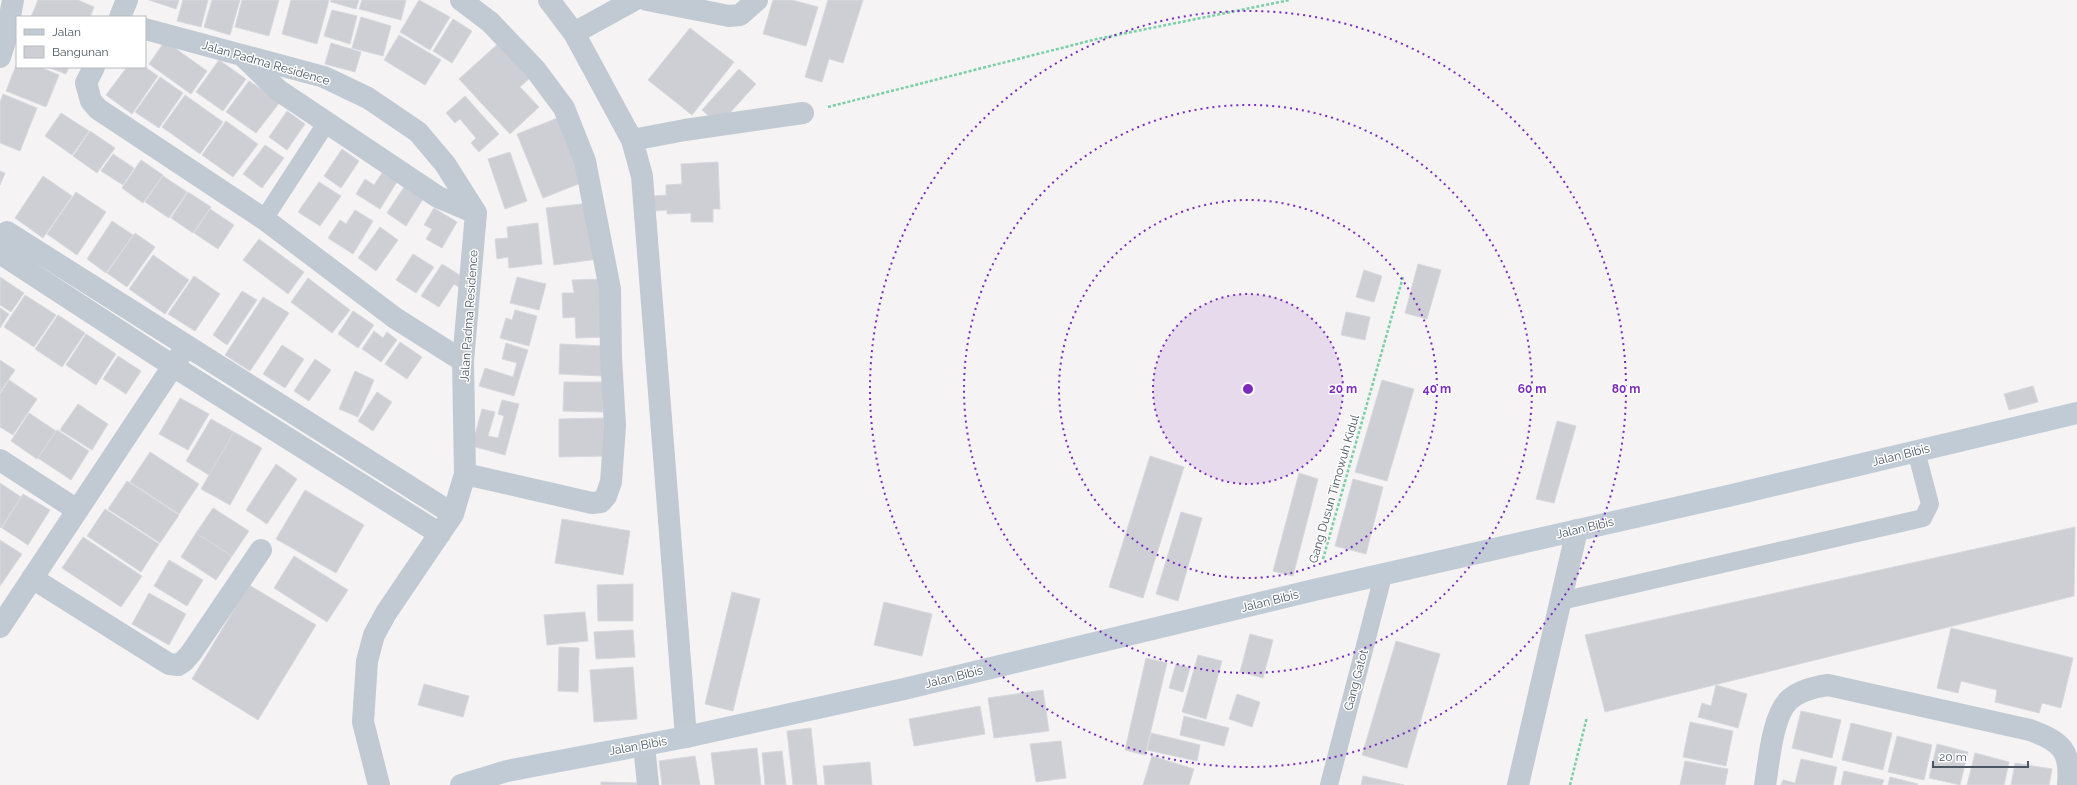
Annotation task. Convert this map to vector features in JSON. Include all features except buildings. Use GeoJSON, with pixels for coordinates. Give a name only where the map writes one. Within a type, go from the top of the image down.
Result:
{"type":"FeatureCollection","features":[{"type":"Feature","properties":{"kind":"main road","name":"Jalan Bibis"},"geometry":{"type":"LineString","coordinates":[[461,785],[507,771],[686,737],[904,689],[1314,590],[1383,576],[1728,496],[2077,412]]}},
{"type":"Feature","properties":{"kind":"street"},"geometry":{"type":"LineString","coordinates":[[0,57],[6,38],[13,0]]}},
{"type":"Feature","properties":{"kind":"street"},"geometry":{"type":"LineString","coordinates":[[120,16],[127,0]]}},
{"type":"Feature","properties":{"kind":"street"},"geometry":{"type":"LineString","coordinates":[[461,0],[490,22],[535,69],[564,108],[585,161],[610,289],[611,357],[615,426],[611,482],[606,496],[601,502],[592,503],[465,474]]}},
{"type":"Feature","properties":{"kind":"street"},"geometry":{"type":"LineString","coordinates":[[549,0],[574,33],[632,140],[642,176],[686,737]]}},
{"type":"Feature","properties":{"kind":"street"},"geometry":{"type":"LineString","coordinates":[[574,33],[634,0]]}},
{"type":"Feature","properties":{"kind":"street"},"geometry":{"type":"LineString","coordinates":[[647,0],[729,16],[740,15],[757,0]]}},
{"type":"Feature","properties":{"kind":"street","name":"Jalan Padma Residence"},"geometry":{"type":"LineString","coordinates":[[146,29],[324,77],[368,98],[418,132],[445,164],[476,213],[464,361],[465,474],[453,514],[386,613],[374,635],[367,661],[363,722],[379,785]]}},
{"type":"Feature","properties":{"kind":"street"},"geometry":{"type":"LineString","coordinates":[[243,56],[278,90],[438,197],[476,213]]}},
{"type":"Feature","properties":{"kind":"street"},"geometry":{"type":"LineString","coordinates":[[94,68],[86,83],[91,101],[98,109],[264,219],[396,318],[464,361]]}},
{"type":"Feature","properties":{"kind":"street"},"geometry":{"type":"LineString","coordinates":[[632,140],[685,130],[803,113]]}},
{"type":"Feature","properties":{"kind":"street"},"geometry":{"type":"LineString","coordinates":[[0,241],[7,232],[453,514]]}},
{"type":"Feature","properties":{"kind":"street"},"geometry":{"type":"LineString","coordinates":[[0,253],[174,366],[440,534]]}},
{"type":"Feature","properties":{"kind":"street"},"geometry":{"type":"LineString","coordinates":[[0,627],[76,510],[186,346]]}},
{"type":"Feature","properties":{"kind":"street"},"geometry":{"type":"LineString","coordinates":[[0,460],[76,510]]}},
{"type":"Feature","properties":{"kind":"street"},"geometry":{"type":"LineString","coordinates":[[1518,785],[1577,530]]}},
{"type":"Feature","properties":{"kind":"street"},"geometry":{"type":"LineString","coordinates":[[32,578],[169,664],[178,665],[191,653],[261,550]]}},
{"type":"Feature","properties":{"kind":"street"},"geometry":{"type":"LineString","coordinates":[[1764,785],[1778,718],[1788,701],[1810,688],[1828,685],[2030,730],[2052,738],[2061,746],[2066,757],[2070,769],[2068,785]]}},
{"type":"Feature","properties":{"kind":"street"},"geometry":{"type":"LineString","coordinates":[[644,745],[648,785]]}},
{"type":"Feature","properties":{"kind":"lane"},"geometry":{"type":"LineString","coordinates":[[264,219],[327,122]]}},
{"type":"Feature","properties":{"kind":"lane"},"geometry":{"type":"LineString","coordinates":[[1561,601],[1923,518],[1930,504],[1916,451]]}},
{"type":"Feature","properties":{"kind":"lane","name":"Gang Gatot"},"geometry":{"type":"LineString","coordinates":[[1329,785],[1383,576]]}},
{"type":"Feature","properties":{"kind":"path"},"geometry":{"type":"LineString","coordinates":[[803,113],[1097,39],[1290,0]]}},
{"type":"Feature","properties":{"kind":"path","name":"Gang Dusun Timowuh Kidul"},"geometry":{"type":"LineString","coordinates":[[1314,590],[1403,277]]}},
{"type":"Feature","properties":{"kind":"path"},"geometry":{"type":"LineString","coordinates":[[1570,785],[1586,717]]}}]}
